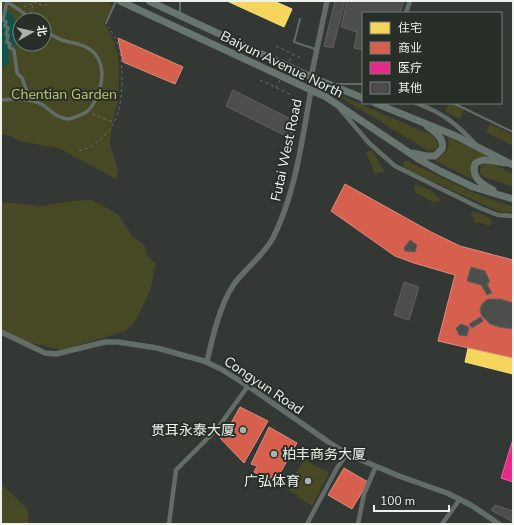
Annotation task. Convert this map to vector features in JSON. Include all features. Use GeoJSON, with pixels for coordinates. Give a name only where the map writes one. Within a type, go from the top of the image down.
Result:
{"type":"FeatureCollection","features":[{"type":"Feature","properties":{"kind":"highway","name":"Baiyun Avenue North"},"geometry":{"type":"LineString","coordinates":[[120,1],[311,90],[335,103],[407,152],[431,166],[482,190],[510,198]]}},
{"type":"Feature","properties":{"kind":"highway","name":"Baiyun Avenue North"},"geometry":{"type":"LineString","coordinates":[[149,1],[328,84],[362,98]]}},
{"type":"Feature","properties":{"kind":"highway"},"geometry":{"type":"LineString","coordinates":[[378,104],[421,121],[479,147],[512,165]]}},
{"type":"Feature","properties":{"kind":"highway"},"geometry":{"type":"LineString","coordinates":[[407,152],[426,156],[435,156],[442,149],[443,141],[441,138],[421,121]]}},
{"type":"Feature","properties":{"kind":"highway"},"geometry":{"type":"LineString","coordinates":[[510,198],[481,182],[476,176],[474,167],[480,160],[512,165]]}},
{"type":"Feature","properties":{"kind":"street"},"geometry":{"type":"LineString","coordinates":[[22,12],[6,1],[3,20],[6,22],[5,26],[8,28],[6,34],[8,35],[7,42],[10,44],[9,47],[14,50],[17,73],[22,78],[28,100]]}},
{"type":"Feature","properties":{"kind":"street"},"geometry":{"type":"LineString","coordinates":[[311,76],[327,1]]}},
{"type":"Feature","properties":{"kind":"street"},"geometry":{"type":"LineString","coordinates":[[406,12],[410,1]]}},
{"type":"Feature","properties":{"kind":"street"},"geometry":{"type":"LineString","coordinates":[[1,100],[28,100],[38,103],[57,116],[70,120],[87,113],[102,84],[103,75],[97,57],[85,46],[62,40],[52,34]]}},
{"type":"Feature","properties":{"kind":"street","name":"Futai West Road"},"geometry":{"type":"LineString","coordinates":[[207,362],[213,338],[229,293],[242,274],[267,248],[279,226],[288,202],[311,90]]}},
{"type":"Feature","properties":{"kind":"street"},"geometry":{"type":"LineString","coordinates":[[353,95],[362,94]]}},
{"type":"Feature","properties":{"kind":"street"},"geometry":{"type":"LineString","coordinates":[[335,103],[369,143],[395,166],[480,208],[498,215],[513,216]]}},
{"type":"Feature","properties":{"kind":"street"},"geometry":{"type":"LineString","coordinates":[[419,104],[432,109],[451,121],[479,147]]}},
{"type":"Feature","properties":{"kind":"street","name":"Congyun Road"},"geometry":{"type":"LineString","coordinates":[[1,332],[45,353],[56,354],[105,342],[118,342],[157,348],[207,362],[248,386],[347,454],[415,482],[447,493],[460,499],[499,524]]}},
{"type":"Feature","properties":{"kind":"street"},"geometry":{"type":"LineString","coordinates":[[169,524],[176,470],[217,429],[248,386]]}},
{"type":"Feature","properties":{"kind":"street"},"geometry":{"type":"LineString","coordinates":[[308,524],[337,468],[347,454]]}},
{"type":"Feature","properties":{"kind":"street"},"geometry":{"type":"LineString","coordinates":[[358,524],[364,494],[376,466]]}},
{"type":"Feature","properties":{"kind":"street"},"geometry":{"type":"LineString","coordinates":[[442,524],[460,499]]}},
{"type":"Feature","properties":{"kind":"lane"},"geometry":{"type":"LineString","coordinates":[[106,22],[116,1]]}},
{"type":"Feature","properties":{"kind":"lane"},"geometry":{"type":"LineString","coordinates":[[180,1],[180,15]]}},
{"type":"Feature","properties":{"kind":"lane"},"geometry":{"type":"LineString","coordinates":[[300,19],[294,42],[316,50]]}},
{"type":"Feature","properties":{"kind":"lane"},"geometry":{"type":"LineString","coordinates":[[328,84],[362,84]]}},
{"type":"Feature","properties":{"kind":"lane"},"geometry":{"type":"LineString","coordinates":[[454,104],[513,132]]}},
{"type":"Feature","properties":{"kind":"path"},"geometry":{"type":"LineString","coordinates":[[22,12],[24,6],[26,5],[34,4],[34,2],[44,6],[48,1]]}},
{"type":"Feature","properties":{"kind":"path"},"geometry":{"type":"LineString","coordinates":[[32,12],[34,4]]}},
{"type":"Feature","properties":{"kind":"path"},"geometry":{"type":"LineString","coordinates":[[79,151],[92,147],[109,130],[120,105],[121,65],[118,44],[116,37],[106,22]]}},
{"type":"Feature","properties":{"kind":"path"},"geometry":{"type":"LineString","coordinates":[[276,46],[301,58]]}},
{"type":"Feature","properties":{"kind":"path"},"geometry":{"type":"LineString","coordinates":[[276,88],[293,54]]}},
{"type":"Feature","properties":{"kind":"path"},"geometry":{"type":"LineString","coordinates":[[260,80],[292,95]]}},
{"type":"Feature","properties":{"kind":"path"},"geometry":{"type":"LineString","coordinates":[[87,113],[113,122]]}},
{"type":"Feature","properties":{"kind":"green space","name":"Chentian Garden"},"geometry":{"type":"Polygon","coordinates":[[[1,1],[105,1],[113,5],[104,23],[113,39],[118,55],[118,101],[112,124],[110,145],[118,170],[116,179],[58,148],[19,141],[9,135],[1,134],[1,1]]]}},
{"type":"Feature","properties":{"kind":"green space"},"geometry":{"type":"Polygon","coordinates":[[[330,91],[431,135],[437,141],[437,149],[431,151],[427,150],[330,91]]]}},
{"type":"Feature","properties":{"kind":"green space"},"geometry":{"type":"Polygon","coordinates":[[[448,104],[456,104],[464,109],[460,119],[445,111],[448,104]]]}},
{"type":"Feature","properties":{"kind":"green space"},"geometry":{"type":"Polygon","coordinates":[[[490,124],[513,135],[513,146],[486,132],[490,124]]]}},
{"type":"Feature","properties":{"kind":"green space"},"geometry":{"type":"Polygon","coordinates":[[[447,136],[487,155],[486,157],[477,158],[474,161],[474,180],[435,161],[446,152],[449,144],[447,136]]]}},
{"type":"Feature","properties":{"kind":"green space"},"geometry":{"type":"Polygon","coordinates":[[[372,150],[384,171],[375,174],[366,153],[372,150]]]}},
{"type":"Feature","properties":{"kind":"green space"},"geometry":{"type":"Polygon","coordinates":[[[405,160],[470,191],[513,207],[513,212],[500,212],[405,169],[402,167],[405,160]]]}},
{"type":"Feature","properties":{"kind":"green space"},"geometry":{"type":"Polygon","coordinates":[[[489,162],[513,174],[513,187],[484,177],[480,174],[481,166],[489,162]]]}},
{"type":"Feature","properties":{"kind":"green space"},"geometry":{"type":"Polygon","coordinates":[[[416,184],[431,191],[441,200],[434,203],[416,193],[414,188],[416,184]]]}},
{"type":"Feature","properties":{"kind":"green space"},"geometry":{"type":"Polygon","coordinates":[[[92,200],[118,214],[132,236],[144,245],[148,257],[156,264],[150,291],[134,323],[126,331],[62,350],[26,342],[1,330],[1,202],[42,206],[71,201],[92,200]]]}},
{"type":"Feature","properties":{"kind":"green space"},"geometry":{"type":"Polygon","coordinates":[[[473,211],[492,220],[491,225],[487,226],[484,223],[475,223],[471,213],[473,211]]]}},
{"type":"Feature","properties":{"kind":"green space","name":"广弘体育"},"geometry":{"type":"Polygon","coordinates":[[[304,460],[329,473],[312,506],[286,488],[304,460]]]}},
{"type":"Feature","properties":{"kind":"green space"},"geometry":{"type":"Polygon","coordinates":[[[1,484],[28,509],[28,524],[1,524],[1,484]]]}},
{"type":"Feature","properties":{"kind":"water"},"geometry":{"type":"Polygon","coordinates":[[[1,8],[10,12],[12,15],[12,45],[8,46],[9,64],[1,67],[1,8]]]}},
{"type":"Feature","properties":{"kind":"building: 住宅"},"geometry":{"type":"Polygon","coordinates":[[[227,1],[274,1],[292,9],[284,27],[227,1]]]}},
{"type":"Feature","properties":{"kind":"building: 住宅"},"geometry":{"type":"Polygon","coordinates":[[[470,339],[513,350],[513,374],[465,362],[470,339]]]}},
{"type":"Feature","properties":{"kind":"building: 商业"},"geometry":{"type":"Polygon","coordinates":[[[118,38],[183,67],[175,84],[123,62],[118,38]]]}},
{"type":"Feature","properties":{"kind":"building: 商业"},"geometry":{"type":"Polygon","coordinates":[[[345,184],[431,232],[460,246],[513,260],[513,358],[438,341],[455,275],[395,256],[331,211],[345,184]]]}},
{"type":"Feature","properties":{"kind":"building: 商业","name":"贯耳永泰大厦"},"geometry":{"type":"Polygon","coordinates":[[[240,407],[268,421],[244,463],[219,437],[228,422],[231,423],[240,407]]]}},
{"type":"Feature","properties":{"kind":"building: 商业","name":"柏丰商务大厦"},"geometry":{"type":"Polygon","coordinates":[[[269,427],[297,443],[274,484],[254,472],[257,466],[251,464],[269,427]]]}},
{"type":"Feature","properties":{"kind":"building: 商业"},"geometry":{"type":"Polygon","coordinates":[[[344,468],[368,482],[352,509],[328,495],[344,468]]]}},
{"type":"Feature","properties":{"kind":"building: 医疗"},"geometry":{"type":"Polygon","coordinates":[[[513,439],[513,482],[501,478],[513,439]]]}},
{"type":"Feature","properties":{"kind":"building: 其他"},"geometry":{"type":"Polygon","coordinates":[[[335,1],[345,1],[333,48],[324,46],[335,1]]]}},
{"type":"Feature","properties":{"kind":"building: 其他"},"geometry":{"type":"Polygon","coordinates":[[[347,1],[404,1],[400,12],[362,12],[362,50],[354,48],[357,32],[341,27],[347,1]]]}},
{"type":"Feature","properties":{"kind":"building: 其他"},"geometry":{"type":"Polygon","coordinates":[[[233,90],[297,122],[290,138],[226,106],[233,90]]]}},
{"type":"Feature","properties":{"kind":"building: 其他"},"geometry":{"type":"Polygon","coordinates":[[[410,240],[417,245],[415,252],[405,251],[404,248],[410,240]]]}},
{"type":"Feature","properties":{"kind":"building: 其他"},"geometry":{"type":"Polygon","coordinates":[[[471,267],[485,271],[490,282],[487,284],[492,293],[487,295],[481,285],[467,281],[471,267]]]}},
{"type":"Feature","properties":{"kind":"building: 其他"},"geometry":{"type":"Polygon","coordinates":[[[404,282],[419,287],[409,320],[394,315],[404,282]]]}},
{"type":"Feature","properties":{"kind":"building: 其他"},"geometry":{"type":"Polygon","coordinates":[[[488,299],[500,299],[513,303],[513,329],[490,324],[482,316],[480,311],[481,306],[488,299]]]}},
{"type":"Feature","properties":{"kind":"building: 其他"},"geometry":{"type":"Polygon","coordinates":[[[481,317],[483,321],[472,328],[469,324],[481,317]]]}},
{"type":"Feature","properties":{"kind":"building: 其他"},"geometry":{"type":"Polygon","coordinates":[[[461,324],[469,327],[467,336],[459,335],[456,328],[461,324]]]}},
{"type":"Feature","properties":{"kind":"building: 其他"},"geometry":{"type":"Polygon","coordinates":[[[495,505],[513,511],[513,522],[491,510],[495,505]]]}},
{"type":"Feature","properties":{"kind":"place","name":"贯耳永泰大厦"},"geometry":{"type":"Point","coordinates":[243,430]}},
{"type":"Feature","properties":{"kind":"place","name":"柏丰商务大厦"},"geometry":{"type":"Point","coordinates":[274,454]}},
{"type":"Feature","properties":{"kind":"place","name":"广弘体育"},"geometry":{"type":"Point","coordinates":[308,481]}}]}
